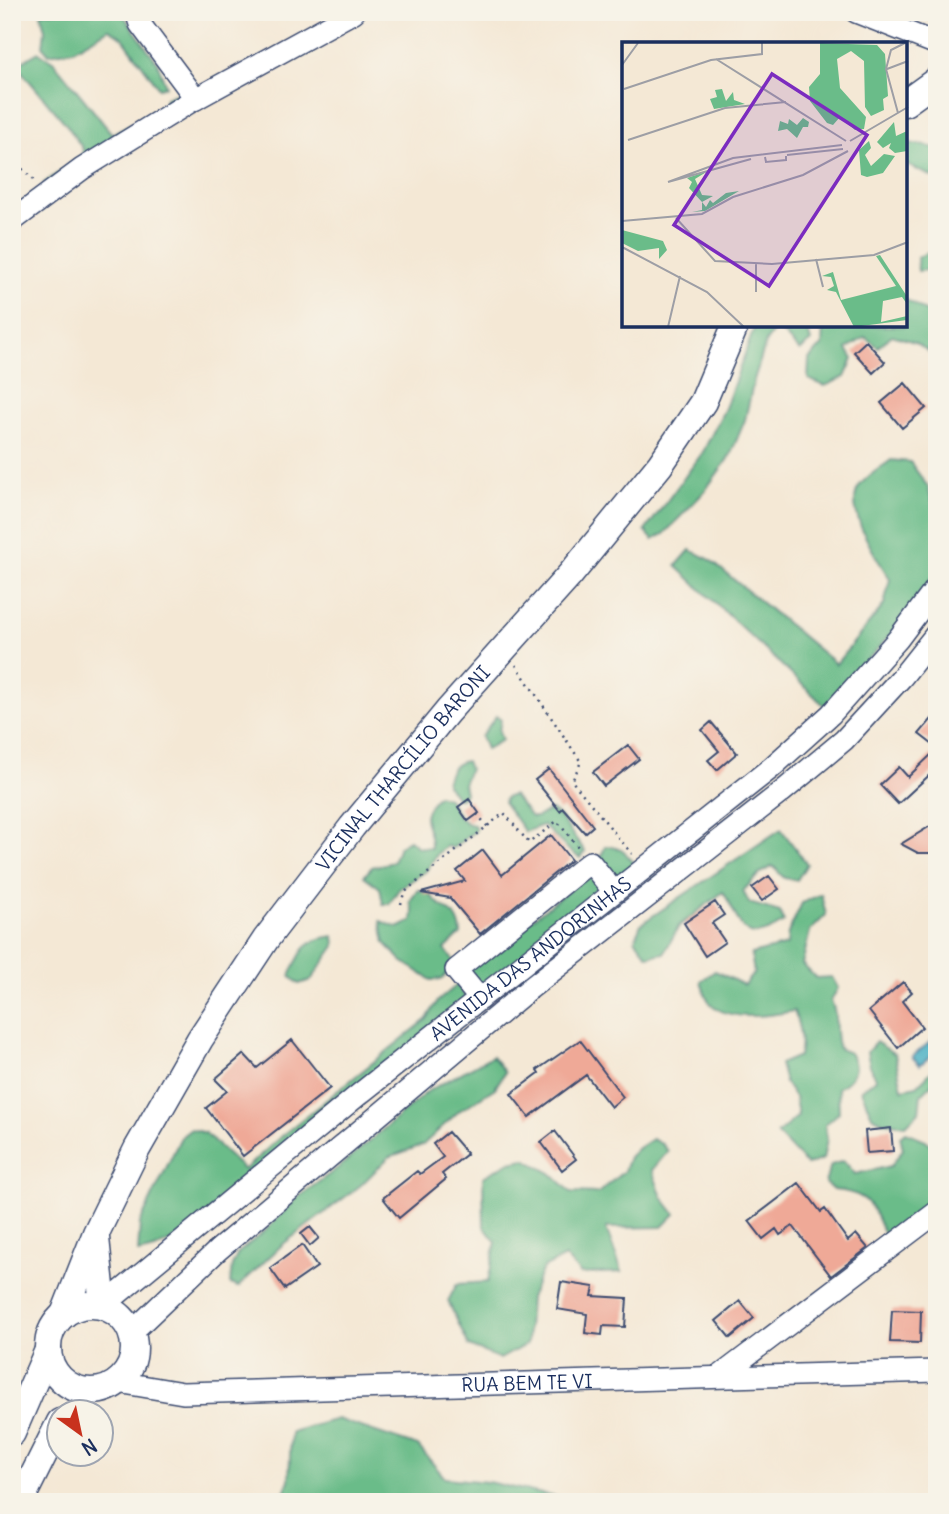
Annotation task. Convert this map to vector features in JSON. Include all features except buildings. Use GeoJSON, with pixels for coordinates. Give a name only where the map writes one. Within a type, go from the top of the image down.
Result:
{"type":"FeatureCollection","features":[{"type":"Feature","properties":{"kind":"main road"},"geometry":{"type":"LineString","coordinates":[[907,102],[937,80]]}},
{"type":"Feature","properties":{"kind":"main road","name":"VICINAL THARCÍLIO BARONI"},"geometry":{"type":"LineString","coordinates":[[64,1314],[96,1233],[137,1149],[194,1050],[266,939],[352,827],[448,711],[570,575],[660,465],[703,402],[735,327]]}},
{"type":"Feature","properties":{"kind":"main road"},"geometry":{"type":"LineString","coordinates":[[96,1233],[103,1306]]}},
{"type":"Feature","properties":{"kind":"main road"},"geometry":{"type":"LineString","coordinates":[[12,1433],[48,1350],[55,1324],[64,1314],[89,1304],[115,1311],[125,1320],[132,1332],[135,1346],[133,1359],[118,1381],[107,1388],[93,1391],[80,1390],[57,1375],[48,1350]]}},
{"type":"Feature","properties":{"kind":"main road"},"geometry":{"type":"LineString","coordinates":[[85,1398],[93,1391]]}},
{"type":"Feature","properties":{"kind":"main road"},"geometry":{"type":"LineString","coordinates":[[20,1502],[46,1450]]}},
{"type":"Feature","properties":{"kind":"street"},"geometry":{"type":"LineString","coordinates":[[136,12],[140,24],[196,99]]}},
{"type":"Feature","properties":{"kind":"street"},"geometry":{"type":"LineString","coordinates":[[12,221],[82,169],[196,99],[354,12]]}},
{"type":"Feature","properties":{"kind":"street"},"geometry":{"type":"LineString","coordinates":[[856,12],[937,44]]}},
{"type":"Feature","properties":{"kind":"street","name":"AVENIDA DAS ANDORINHAS"},"geometry":{"type":"LineString","coordinates":[[103,1306],[357,1096],[771,768],[831,714],[898,639],[937,587]]}},
{"type":"Feature","properties":{"kind":"street","name":"AVENIDA DAS ANDORINHAS"},"geometry":{"type":"LineString","coordinates":[[132,1332],[218,1250],[476,1034],[844,740],[902,677],[937,632]]}},
{"type":"Feature","properties":{"kind":"street"},"geometry":{"type":"LineString","coordinates":[[480,999],[456,970],[590,862],[614,892]]}},
{"type":"Feature","properties":{"kind":"street"},"geometry":{"type":"LineString","coordinates":[[720,1376],[937,1212]]}},
{"type":"Feature","properties":{"kind":"street","name":"RUA BEM TE VI"},"geometry":{"type":"LineString","coordinates":[[118,1381],[183,1393],[937,1371]]}},
{"type":"Feature","properties":{"kind":"path"},"geometry":{"type":"LineString","coordinates":[[12,159],[48,194]]}},
{"type":"Feature","properties":{"kind":"path"},"geometry":{"type":"LineString","coordinates":[[504,648],[581,762],[572,781],[644,869]]}},
{"type":"Feature","properties":{"kind":"path"},"geometry":{"type":"LineString","coordinates":[[401,904],[404,894],[412,885],[505,813],[529,843],[557,821],[590,862]]}},
{"type":"Feature","properties":{"kind":"path"},"geometry":{"type":"LineString","coordinates":[[477,814],[488,827]]}},
{"type":"Feature","properties":{"kind":"green space"},"geometry":{"type":"Polygon","coordinates":[[[121,12],[157,62],[166,86],[159,88],[123,38],[109,29],[73,50],[49,54],[43,47],[45,30],[41,14],[121,12]]]}},
{"type":"Feature","properties":{"kind":"green space"},"geometry":{"type":"Polygon","coordinates":[[[39,52],[54,62],[112,134],[164,107],[166,98],[176,94],[183,100],[52,187],[44,183],[82,156],[83,149],[66,124],[16,65],[39,52]]]}},
{"type":"Feature","properties":{"kind":"green space"},"geometry":{"type":"Polygon","coordinates":[[[907,144],[937,148],[937,179],[907,165],[907,144]]]}},
{"type":"Feature","properties":{"kind":"green space"},"geometry":{"type":"Polygon","coordinates":[[[937,247],[937,269],[918,271],[917,258],[937,247]]]}},
{"type":"Feature","properties":{"kind":"green space"},"geometry":{"type":"Polygon","coordinates":[[[907,300],[937,318],[937,357],[914,342],[892,335],[878,347],[865,337],[847,349],[853,359],[845,377],[825,386],[808,379],[809,359],[822,346],[823,327],[907,327],[907,300]]]}},
{"type":"Feature","properties":{"kind":"green space"},"geometry":{"type":"Polygon","coordinates":[[[755,327],[777,327],[766,342],[745,420],[730,456],[703,493],[664,534],[653,540],[645,531],[703,452],[725,408],[755,327]]]}},
{"type":"Feature","properties":{"kind":"green space"},"geometry":{"type":"Polygon","coordinates":[[[777,327],[806,327],[811,341],[800,351],[777,327]]]}},
{"type":"Feature","properties":{"kind":"green space"},"geometry":{"type":"Polygon","coordinates":[[[891,460],[910,462],[928,487],[937,517],[937,571],[908,616],[825,706],[676,566],[690,550],[709,559],[836,664],[884,605],[890,579],[863,532],[855,505],[861,484],[891,460]]]}},
{"type":"Feature","properties":{"kind":"green space"},"geometry":{"type":"Polygon","coordinates":[[[496,716],[501,720],[499,731],[502,740],[486,749],[481,737],[496,716]]]}},
{"type":"Feature","properties":{"kind":"green space"},"geometry":{"type":"Polygon","coordinates":[[[466,761],[469,769],[463,784],[465,793],[461,798],[457,798],[446,783],[453,768],[466,761]]]}},
{"type":"Feature","properties":{"kind":"green space"},"geometry":{"type":"Polygon","coordinates":[[[438,795],[448,798],[461,819],[474,825],[476,830],[453,848],[447,846],[438,853],[426,871],[399,889],[389,904],[383,904],[380,888],[364,876],[372,867],[393,862],[399,846],[409,840],[418,847],[431,848],[425,817],[426,811],[438,795]]]}},
{"type":"Feature","properties":{"kind":"green space"},"geometry":{"type":"Polygon","coordinates":[[[513,795],[531,817],[551,810],[559,816],[585,851],[581,858],[543,825],[525,832],[504,803],[505,798],[513,795]]]}},
{"type":"Feature","properties":{"kind":"green space"},"geometry":{"type":"Polygon","coordinates":[[[781,829],[807,864],[797,880],[784,878],[773,866],[760,873],[743,891],[749,903],[780,912],[784,922],[759,934],[750,933],[739,922],[723,892],[679,926],[664,953],[648,956],[635,939],[641,924],[781,829]]]}},
{"type":"Feature","properties":{"kind":"green space"},"geometry":{"type":"Polygon","coordinates":[[[605,847],[624,851],[636,867],[616,885],[599,861],[605,847]]]}},
{"type":"Feature","properties":{"kind":"green space"},"geometry":{"type":"Polygon","coordinates":[[[592,877],[607,892],[494,981],[476,986],[466,970],[585,878],[592,877]]]}},
{"type":"Feature","properties":{"kind":"green space"},"geometry":{"type":"Polygon","coordinates":[[[418,890],[429,893],[453,914],[460,925],[461,934],[445,949],[456,964],[442,979],[431,980],[402,961],[385,943],[381,921],[398,928],[412,921],[410,901],[418,890]]]}},
{"type":"Feature","properties":{"kind":"green space"},"geometry":{"type":"Polygon","coordinates":[[[821,894],[826,915],[810,931],[802,964],[816,978],[832,977],[838,988],[831,1001],[835,1013],[837,1043],[839,1049],[850,1053],[855,1069],[848,1081],[838,1088],[839,1112],[825,1125],[827,1139],[823,1159],[807,1165],[777,1134],[798,1116],[795,1098],[785,1083],[780,1064],[799,1056],[799,1028],[794,1011],[756,1016],[725,1013],[711,1003],[701,981],[715,971],[744,985],[754,973],[751,954],[787,945],[788,933],[802,903],[821,894]]]}},
{"type":"Feature","properties":{"kind":"green space"},"geometry":{"type":"Polygon","coordinates":[[[334,936],[335,946],[311,980],[299,984],[290,976],[297,960],[310,943],[334,936]]]}},
{"type":"Feature","properties":{"kind":"green space"},"geometry":{"type":"Polygon","coordinates":[[[457,985],[468,1001],[177,1238],[155,1249],[138,1253],[140,1223],[181,1137],[191,1129],[205,1133],[244,1170],[285,1133],[427,1019],[437,1002],[457,985]]]}},
{"type":"Feature","properties":{"kind":"green space"},"geometry":{"type":"Polygon","coordinates":[[[876,1042],[895,1054],[902,1089],[917,1086],[933,1070],[937,1073],[937,1079],[921,1095],[919,1112],[906,1125],[884,1122],[872,1116],[861,1090],[876,1079],[867,1052],[876,1042]]]}},
{"type":"Feature","properties":{"kind":"green space"},"geometry":{"type":"Polygon","coordinates":[[[492,1056],[505,1072],[495,1088],[459,1111],[423,1145],[389,1157],[361,1185],[282,1245],[238,1287],[230,1284],[232,1266],[238,1253],[266,1230],[297,1198],[339,1167],[428,1091],[492,1056]]]}},
{"type":"Feature","properties":{"kind":"green space"},"geometry":{"type":"Polygon","coordinates":[[[906,1132],[926,1140],[937,1151],[937,1200],[885,1237],[868,1202],[855,1194],[833,1190],[825,1183],[831,1165],[844,1161],[855,1174],[891,1166],[903,1149],[900,1136],[906,1132]]]}},
{"type":"Feature","properties":{"kind":"green space"},"geometry":{"type":"Polygon","coordinates":[[[652,1139],[668,1151],[652,1170],[662,1197],[675,1214],[662,1227],[606,1228],[622,1272],[581,1274],[565,1257],[543,1268],[530,1298],[527,1344],[500,1359],[469,1346],[448,1301],[457,1284],[488,1282],[496,1242],[484,1227],[483,1177],[510,1162],[525,1159],[551,1173],[571,1192],[598,1193],[624,1171],[629,1157],[638,1148],[652,1139]]]}},
{"type":"Feature","properties":{"kind":"green space"},"geometry":{"type":"Polygon","coordinates":[[[337,1419],[418,1446],[445,1478],[488,1482],[560,1498],[564,1502],[280,1502],[289,1480],[291,1432],[337,1419]]]}},
{"type":"Feature","properties":{"kind":"water"},"geometry":{"type":"Polygon","coordinates":[[[931,1041],[937,1051],[920,1065],[912,1057],[931,1041]]]}}]}
